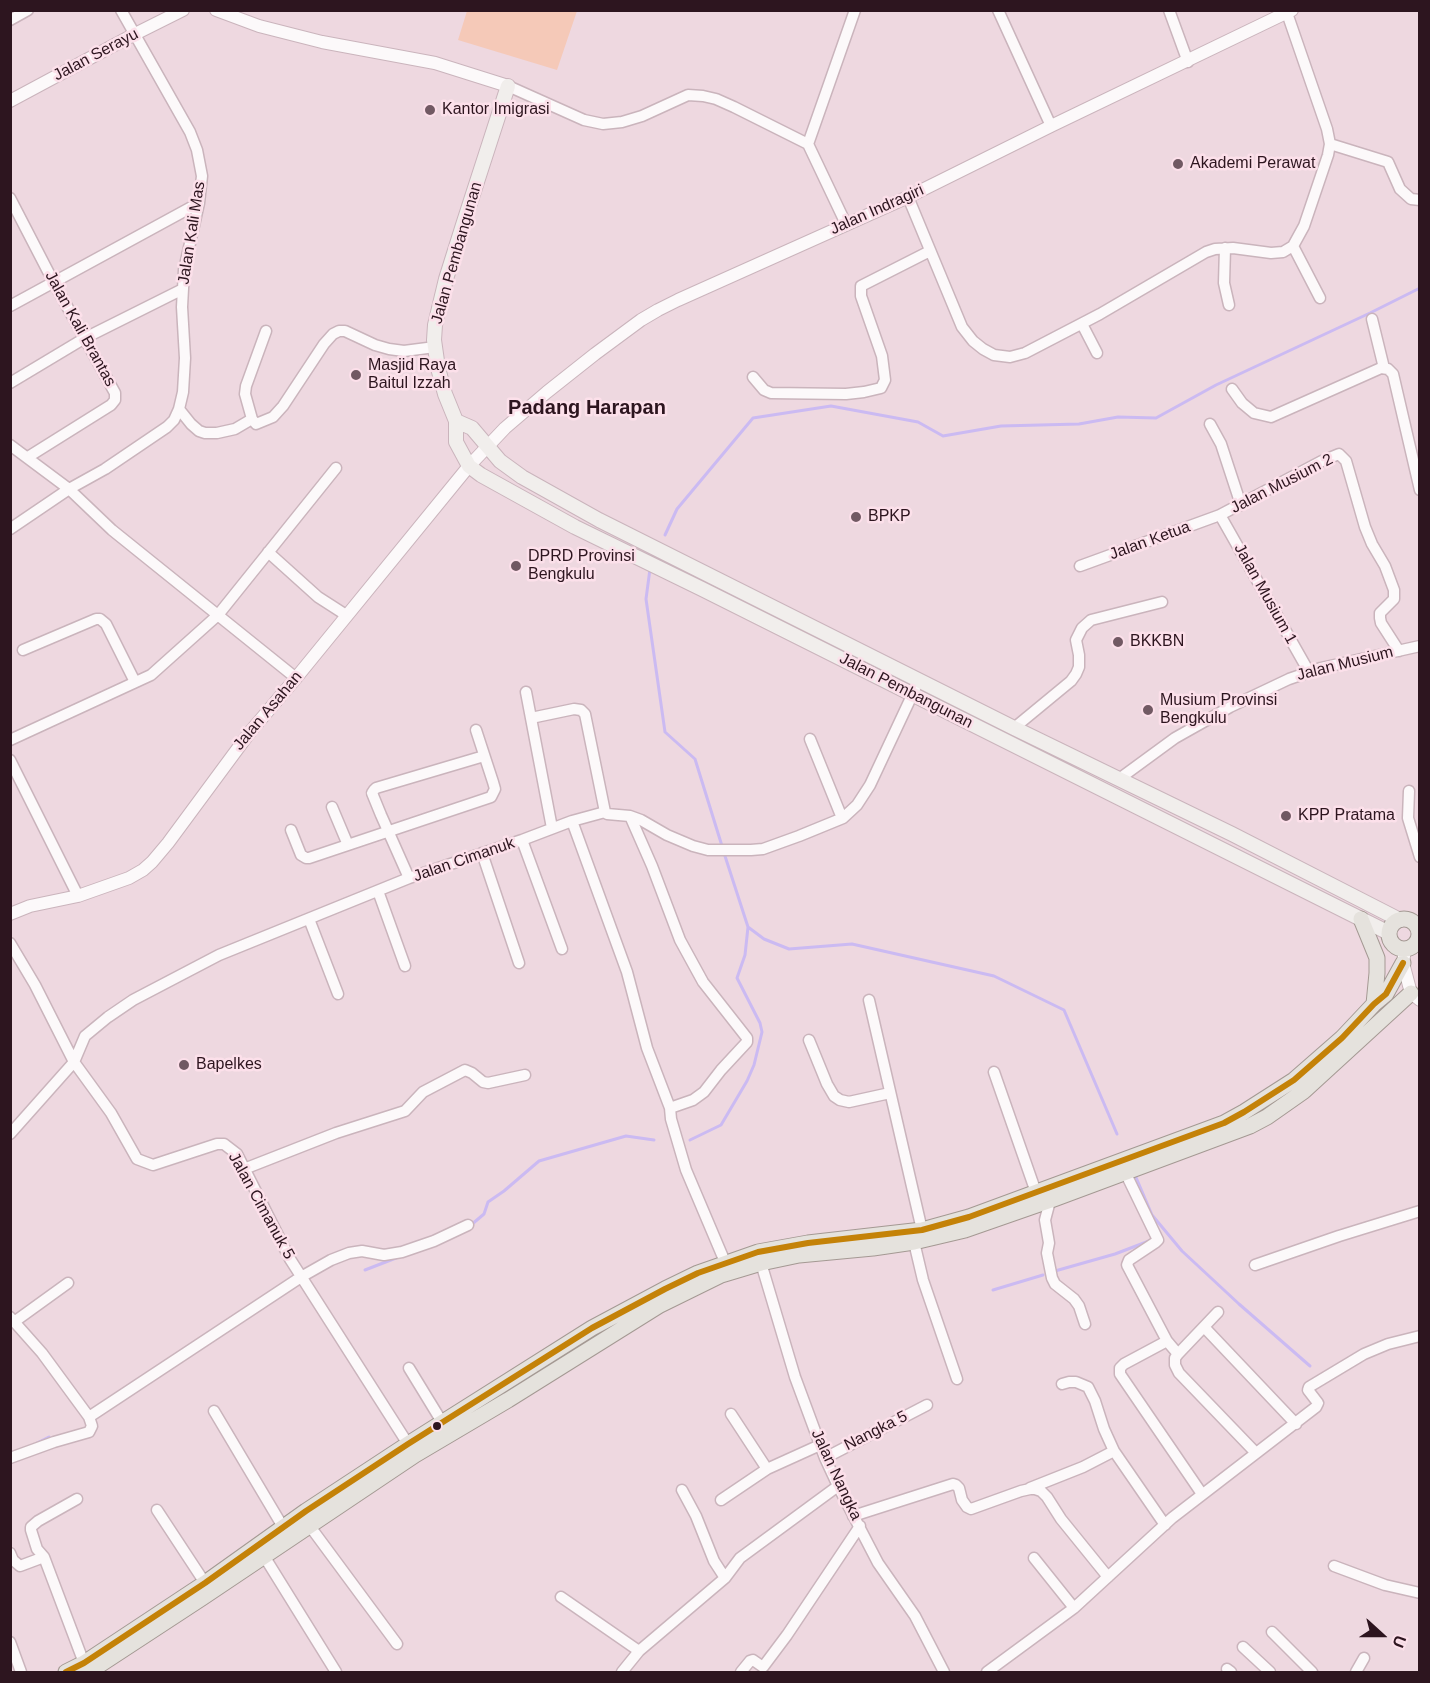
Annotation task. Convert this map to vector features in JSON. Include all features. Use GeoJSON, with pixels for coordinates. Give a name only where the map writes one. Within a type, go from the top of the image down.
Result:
{"type":"FeatureCollection","features":[{"type":"Feature","properties":{"kind":"main road","name":"Jalan Pembangunan"},"geometry":{"type":"LineString","coordinates":[[508,86],[446,279],[435,325],[438,368],[456,421],[456,442],[469,466],[575,527],[1389,933]]}},
{"type":"Feature","properties":{"kind":"main road","name":"Jalan Pembangunan"},"geometry":{"type":"LineString","coordinates":[[456,421],[472,429],[500,461],[522,477],[599,520],[1410,923]]}},
{"type":"Feature","properties":{"kind":"main road"},"geometry":{"type":"LineString","coordinates":[[715,596],[721,582]]}},
{"type":"Feature","properties":{"kind":"main road"},"geometry":{"type":"LineString","coordinates":[[1105,792],[1119,779]]}},
{"type":"Feature","properties":{"kind":"main road"},"geometry":{"type":"LineString","coordinates":[[1404,956],[1392,944],[1389,933],[1392,925],[1410,923],[1419,910]]}},
{"type":"Feature","properties":{"kind":"main road"},"geometry":{"type":"LineString","coordinates":[[1361,919],[1377,958],[1374,1004]]}},
{"type":"Feature","properties":{"kind":"main road"},"geometry":{"type":"LineString","coordinates":[[66,1672],[86,1668],[196,1602],[264,1556],[287,1533],[309,1525],[412,1449],[442,1422],[528,1378],[660,1305],[721,1275],[761,1263],[965,1230],[1224,1123],[1244,1112],[1294,1080],[1342,1038],[1386,994],[1404,956],[1418,935],[1410,923]]}},
{"type":"Feature","properties":{"kind":"main road"},"geometry":{"type":"LineString","coordinates":[[1042,1199],[1125,1172],[1250,1126],[1267,1117],[1304,1091],[1415,996]]}},
{"type":"Feature","properties":{"kind":"main road"},"geometry":{"type":"LineString","coordinates":[[86,1668],[205,1583],[287,1533],[412,1449],[528,1378],[591,1328],[664,1289],[725,1262],[758,1252],[788,1246],[918,1236]]}},
{"type":"Feature","properties":{"kind":"street"},"geometry":{"type":"LineString","coordinates":[[10,20],[28,10]]}},
{"type":"Feature","properties":{"kind":"street","name":"Jalan Kali Mas"},"geometry":{"type":"LineString","coordinates":[[120,10],[190,132],[197,150],[202,176],[199,203],[184,270],[183,392],[179,409]]}},
{"type":"Feature","properties":{"kind":"street"},"geometry":{"type":"LineString","coordinates":[[216,10],[259,26],[322,42],[435,63],[508,86],[584,120],[603,124],[622,122],[642,116],[688,95],[703,96],[725,103],[808,144],[846,224]]}},
{"type":"Feature","properties":{"kind":"street"},"geometry":{"type":"LineString","coordinates":[[808,144],[855,10]]}},
{"type":"Feature","properties":{"kind":"street"},"geometry":{"type":"LineString","coordinates":[[998,10],[1051,126]]}},
{"type":"Feature","properties":{"kind":"street"},"geometry":{"type":"LineString","coordinates":[[1169,10],[1188,62]]}},
{"type":"Feature","properties":{"kind":"street","name":"Jalan Serayu"},"geometry":{"type":"LineString","coordinates":[[10,101],[133,34],[182,11]]}},
{"type":"Feature","properties":{"kind":"street"},"geometry":{"type":"LineString","coordinates":[[908,197],[962,327],[973,341],[994,356],[1010,357],[1025,353],[1082,324],[1206,252],[1226,248],[1270,253],[1283,252],[1293,246],[1304,226],[1330,144],[1289,12]]}},
{"type":"Feature","properties":{"kind":"street","name":"Jalan Indragiri"},"geometry":{"type":"LineString","coordinates":[[486,447],[555,386],[650,315],[678,300],[908,197],[1051,126],[1188,62],[1274,14],[1289,12]]}},
{"type":"Feature","properties":{"kind":"street"},"geometry":{"type":"LineString","coordinates":[[1330,144],[1389,162],[1400,189],[1411,200],[1419,200]]}},
{"type":"Feature","properties":{"kind":"street","name":"Jalan Kali Brantas"},"geometry":{"type":"LineString","coordinates":[[10,198],[115,393],[115,399],[111,405],[28,457]]}},
{"type":"Feature","properties":{"kind":"street"},"geometry":{"type":"LineString","coordinates":[[10,306],[199,203]]}},
{"type":"Feature","properties":{"kind":"street"},"geometry":{"type":"LineString","coordinates":[[1293,246],[1320,298]]}},
{"type":"Feature","properties":{"kind":"street"},"geometry":{"type":"LineString","coordinates":[[1226,248],[1224,283],[1229,305]]}},
{"type":"Feature","properties":{"kind":"street"},"geometry":{"type":"LineString","coordinates":[[753,377],[764,390],[771,393],[846,394],[881,388],[885,380],[882,356],[861,296],[861,286],[930,251]]}},
{"type":"Feature","properties":{"kind":"street"},"geometry":{"type":"LineString","coordinates":[[10,382],[85,338],[183,289]]}},
{"type":"Feature","properties":{"kind":"street"},"geometry":{"type":"LineString","coordinates":[[1372,320],[1384,368]]}},
{"type":"Feature","properties":{"kind":"street"},"geometry":{"type":"LineString","coordinates":[[1082,324],[1097,353]]}},
{"type":"Feature","properties":{"kind":"street"},"geometry":{"type":"LineString","coordinates":[[266,331],[245,394],[252,419],[256,424],[273,417],[283,406],[324,345],[333,334],[339,331],[345,331],[389,349],[404,351],[435,347]]}},
{"type":"Feature","properties":{"kind":"street"},"geometry":{"type":"LineString","coordinates":[[1232,389],[1242,403],[1254,413],[1271,417],[1384,368],[1390,370],[1393,374],[1419,490]]}},
{"type":"Feature","properties":{"kind":"street"},"geometry":{"type":"LineString","coordinates":[[12,525],[105,469],[166,427],[174,420],[179,409],[191,424],[205,433],[235,429],[252,419]]}},
{"type":"Feature","properties":{"kind":"street"},"geometry":{"type":"LineString","coordinates":[[1210,424],[1221,444],[1241,506]]}},
{"type":"Feature","properties":{"kind":"street","name":"Jalan Asahan"},"geometry":{"type":"LineString","coordinates":[[10,914],[30,906],[78,896],[129,878],[153,862],[245,739],[486,447]]}},
{"type":"Feature","properties":{"kind":"street"},"geometry":{"type":"LineString","coordinates":[[13,450],[28,457],[69,489],[112,530],[296,678]]}},
{"type":"Feature","properties":{"kind":"street","name":"Jalan Musium 2"},"geometry":{"type":"LineString","coordinates":[[1220,515],[1241,506],[1331,456],[1340,454],[1350,471],[1365,527],[1385,566],[1394,590],[1394,599],[1380,613],[1380,618],[1399,651]]}},
{"type":"Feature","properties":{"kind":"street"},"geometry":{"type":"LineString","coordinates":[[10,740],[151,675],[219,615],[336,468]]}},
{"type":"Feature","properties":{"kind":"street","name":"Jalan Ketua"},"geometry":{"type":"LineString","coordinates":[[1080,566],[1220,515]]}},
{"type":"Feature","properties":{"kind":"street","name":"Jalan Musium 1"},"geometry":{"type":"LineString","coordinates":[[1220,515],[1309,672]]}},
{"type":"Feature","properties":{"kind":"street"},"geometry":{"type":"LineString","coordinates":[[268,552],[318,597],[346,615]]}},
{"type":"Feature","properties":{"kind":"street"},"geometry":{"type":"LineString","coordinates":[[1014,728],[1071,681],[1076,674],[1079,667],[1076,640],[1082,628],[1090,620],[1162,602]]}},
{"type":"Feature","properties":{"kind":"street"},"geometry":{"type":"LineString","coordinates":[[23,650],[100,619],[106,624],[135,682]]}},
{"type":"Feature","properties":{"kind":"street","name":"Jalan Musium"},"geometry":{"type":"LineString","coordinates":[[1119,779],[1175,738],[1230,707],[1289,679],[1309,672],[1419,646]]}},
{"type":"Feature","properties":{"kind":"street","name":"Jalan Cimanuk"},"geometry":{"type":"LineString","coordinates":[[10,1134],[74,1062],[85,1036],[133,1000],[219,955],[409,878],[604,812],[642,820],[667,835],[693,846],[708,850],[735,851],[774,845],[843,818],[857,806],[870,785],[919,681]]}},
{"type":"Feature","properties":{"kind":"street"},"geometry":{"type":"LineString","coordinates":[[526,692],[552,828]]}},
{"type":"Feature","properties":{"kind":"street"},"geometry":{"type":"LineString","coordinates":[[531,718],[574,709],[581,710],[585,714],[604,812]]}},
{"type":"Feature","properties":{"kind":"street"},"geometry":{"type":"LineString","coordinates":[[291,830],[299,852],[306,858],[491,797],[495,789],[476,730]]}},
{"type":"Feature","properties":{"kind":"street"},"geometry":{"type":"LineString","coordinates":[[810,739],[843,818]]}},
{"type":"Feature","properties":{"kind":"street"},"geometry":{"type":"LineString","coordinates":[[409,878],[372,793],[376,788],[484,756]]}},
{"type":"Feature","properties":{"kind":"street"},"geometry":{"type":"LineString","coordinates":[[10,760],[78,896]]}},
{"type":"Feature","properties":{"kind":"street"},"geometry":{"type":"LineString","coordinates":[[1408,791],[1408,818],[1419,857]]}},
{"type":"Feature","properties":{"kind":"street"},"geometry":{"type":"LineString","coordinates":[[332,807],[348,844]]}},
{"type":"Feature","properties":{"kind":"street"},"geometry":{"type":"LineString","coordinates":[[630,816],[680,940],[703,982],[747,1038],[747,1042],[704,1092],[693,1100],[670,1108]]}},
{"type":"Feature","properties":{"kind":"street"},"geometry":{"type":"LineString","coordinates":[[572,821],[627,972],[647,1047],[670,1108],[686,1170],[725,1262]]}},
{"type":"Feature","properties":{"kind":"street"},"geometry":{"type":"LineString","coordinates":[[522,840],[562,949]]}},
{"type":"Feature","properties":{"kind":"street"},"geometry":{"type":"LineString","coordinates":[[482,853],[519,963]]}},
{"type":"Feature","properties":{"kind":"street"},"geometry":{"type":"LineString","coordinates":[[378,891],[405,966]]}},
{"type":"Feature","properties":{"kind":"street"},"geometry":{"type":"LineString","coordinates":[[309,919],[338,994]]}},
{"type":"Feature","properties":{"kind":"street"},"geometry":{"type":"LineString","coordinates":[[10,943],[35,985],[74,1062]]}},
{"type":"Feature","properties":{"kind":"street"},"geometry":{"type":"LineString","coordinates":[[1404,956],[1415,996]]}},
{"type":"Feature","properties":{"kind":"street"},"geometry":{"type":"LineString","coordinates":[[869,1000],[918,1236],[923,1280],[957,1379]]}},
{"type":"Feature","properties":{"kind":"street"},"geometry":{"type":"LineString","coordinates":[[809,1040],[827,1084],[834,1096],[840,1100],[849,1102],[890,1093]]}},
{"type":"Feature","properties":{"kind":"street","name":"Jalan Cimanuk 5"},"geometry":{"type":"LineString","coordinates":[[74,1062],[111,1113],[137,1159],[153,1165],[217,1144],[224,1144],[237,1154],[290,1259],[412,1449]]}},
{"type":"Feature","properties":{"kind":"street"},"geometry":{"type":"LineString","coordinates":[[244,1169],[336,1133],[405,1111],[423,1092],[465,1070],[488,1083],[525,1075]]}},
{"type":"Feature","properties":{"kind":"street"},"geometry":{"type":"LineString","coordinates":[[994,1072],[1042,1199],[1049,1243],[1047,1253],[1052,1278],[1055,1284],[1074,1299],[1085,1324]]}},
{"type":"Feature","properties":{"kind":"street"},"geometry":{"type":"LineString","coordinates":[[1125,1172],[1158,1239],[1129,1260],[1127,1265],[1167,1341],[1178,1354]]}},
{"type":"Feature","properties":{"kind":"street"},"geometry":{"type":"LineString","coordinates":[[1255,1265],[1419,1211]]}},
{"type":"Feature","properties":{"kind":"street"},"geometry":{"type":"LineString","coordinates":[[89,1417],[301,1277],[331,1260],[362,1251],[391,1255],[434,1241],[468,1225]]}},
{"type":"Feature","properties":{"kind":"street","name":"Jalan Nangka"},"geometry":{"type":"LineString","coordinates":[[761,1263],[799,1391],[825,1458],[878,1563],[915,1616],[944,1672]]}},
{"type":"Feature","properties":{"kind":"street"},"geometry":{"type":"LineString","coordinates":[[10,1458],[89,1432],[92,1426],[89,1417],[42,1353],[12,1320],[68,1283]]}},
{"type":"Feature","properties":{"kind":"street"},"geometry":{"type":"LineString","coordinates":[[1218,1312],[1178,1354],[1174,1362],[1179,1373],[1256,1453]]}},
{"type":"Feature","properties":{"kind":"street"},"geometry":{"type":"LineString","coordinates":[[1204,1327],[1296,1424]]}},
{"type":"Feature","properties":{"kind":"street"},"geometry":{"type":"LineString","coordinates":[[987,1672],[1074,1608],[1202,1494],[1317,1406],[1308,1389],[1364,1354],[1388,1344],[1419,1336]]}},
{"type":"Feature","properties":{"kind":"street"},"geometry":{"type":"LineString","coordinates":[[1167,1341],[1124,1364],[1120,1368],[1120,1374],[1202,1494]]}},
{"type":"Feature","properties":{"kind":"street"},"geometry":{"type":"LineString","coordinates":[[409,1368],[442,1422]]}},
{"type":"Feature","properties":{"kind":"street"},"geometry":{"type":"LineString","coordinates":[[1062,1384],[1076,1382],[1088,1387],[1114,1451],[1165,1525]]}},
{"type":"Feature","properties":{"kind":"street","name":"Nangka 5"},"geometry":{"type":"LineString","coordinates":[[825,1458],[927,1405]]}},
{"type":"Feature","properties":{"kind":"street"},"geometry":{"type":"LineString","coordinates":[[214,1411],[287,1533]]}},
{"type":"Feature","properties":{"kind":"street"},"geometry":{"type":"LineString","coordinates":[[731,1414],[767,1469]]}},
{"type":"Feature","properties":{"kind":"street"},"geometry":{"type":"LineString","coordinates":[[721,1500],[767,1469],[820,1445]]}},
{"type":"Feature","properties":{"kind":"street"},"geometry":{"type":"LineString","coordinates":[[854,1516],[952,1484],[959,1488],[962,1500],[971,1509],[1083,1467],[1114,1451]]}},
{"type":"Feature","properties":{"kind":"street"},"geometry":{"type":"LineString","coordinates":[[622,1672],[639,1651],[726,1578],[744,1554],[838,1486]]}},
{"type":"Feature","properties":{"kind":"street"},"geometry":{"type":"LineString","coordinates":[[1029,1488],[1041,1491],[1047,1497],[1108,1577]]}},
{"type":"Feature","properties":{"kind":"street"},"geometry":{"type":"LineString","coordinates":[[682,1490],[696,1516],[714,1561],[726,1578]]}},
{"type":"Feature","properties":{"kind":"street"},"geometry":{"type":"LineString","coordinates":[[77,1499],[31,1527],[37,1549],[44,1557],[86,1668]]}},
{"type":"Feature","properties":{"kind":"street"},"geometry":{"type":"LineString","coordinates":[[157,1510],[205,1583]]}},
{"type":"Feature","properties":{"kind":"street"},"geometry":{"type":"LineString","coordinates":[[309,1525],[397,1644]]}},
{"type":"Feature","properties":{"kind":"street"},"geometry":{"type":"LineString","coordinates":[[741,1672],[753,1660],[763,1667],[793,1627],[860,1526]]}},
{"type":"Feature","properties":{"kind":"street"},"geometry":{"type":"LineString","coordinates":[[10,1553],[20,1566],[44,1557]]}},
{"type":"Feature","properties":{"kind":"street"},"geometry":{"type":"LineString","coordinates":[[264,1556],[336,1672]]}},
{"type":"Feature","properties":{"kind":"street"},"geometry":{"type":"LineString","coordinates":[[1034,1558],[1074,1608]]}},
{"type":"Feature","properties":{"kind":"street"},"geometry":{"type":"LineString","coordinates":[[1334,1566],[1385,1585],[1419,1593]]}},
{"type":"Feature","properties":{"kind":"street"},"geometry":{"type":"LineString","coordinates":[[561,1597],[639,1651]]}},
{"type":"Feature","properties":{"kind":"street"},"geometry":{"type":"LineString","coordinates":[[1272,1632],[1312,1672]]}},
{"type":"Feature","properties":{"kind":"street"},"geometry":{"type":"LineString","coordinates":[[10,1642],[21,1672]]}},
{"type":"Feature","properties":{"kind":"street"},"geometry":{"type":"LineString","coordinates":[[1243,1647],[1270,1672]]}},
{"type":"Feature","properties":{"kind":"street"},"geometry":{"type":"LineString","coordinates":[[1356,1672],[1364,1658]]}},
{"type":"Feature","properties":{"kind":"shaded area"},"geometry":{"type":"Polygon","coordinates":[[[467,10],[577,11],[557,70],[458,40],[467,10]]]}},
{"type":"Feature","properties":{"kind":"waterway"},"geometry":{"type":"LineString","coordinates":[[665,535],[677,509],[753,418],[831,406],[918,422],[943,436],[1001,426],[1079,424],[1118,417],[1156,418],[1216,385],[1420,288]]}},
{"type":"Feature","properties":{"kind":"waterway"},"geometry":{"type":"LineString","coordinates":[[650,569],[646,599],[665,732],[695,759],[722,846]]}},
{"type":"Feature","properties":{"kind":"waterway"},"geometry":{"type":"LineString","coordinates":[[724,853],[748,927],[764,939],[789,949],[852,944],[994,976],[1064,1010],[1117,1134]]}},
{"type":"Feature","properties":{"kind":"waterway"},"geometry":{"type":"LineString","coordinates":[[690,1140],[721,1125],[754,1065],[762,1032],[760,1023],[737,978],[745,955],[748,927]]}},
{"type":"Feature","properties":{"kind":"waterway"},"geometry":{"type":"LineString","coordinates":[[471,1225],[484,1214],[488,1202],[539,1161],[626,1136],[654,1140]]}},
{"type":"Feature","properties":{"kind":"waterway"},"geometry":{"type":"LineString","coordinates":[[1135,1175],[1152,1215],[1182,1251],[1310,1366]]}},
{"type":"Feature","properties":{"kind":"waterway"},"geometry":{"type":"LineString","coordinates":[[1055,1271],[1115,1254],[1149,1241]]}},
{"type":"Feature","properties":{"kind":"waterway"},"geometry":{"type":"LineString","coordinates":[[365,1270],[396,1258]]}},
{"type":"Feature","properties":{"kind":"waterway"},"geometry":{"type":"LineString","coordinates":[[993,1290],[1043,1275]]}},
{"type":"Feature","properties":{"kind":"waterway"},"geometry":{"type":"LineString","coordinates":[[37,1443],[49,1437]]}},
{"type":"Feature","properties":{"kind":"transit line"},"geometry":{"type":"LineString","coordinates":[[66,1672],[84,1663],[205,1583],[306,1511],[408,1444],[592,1328],[665,1289],[698,1273],[758,1252],[808,1243],[922,1230],[969,1217],[1224,1123],[1294,1080],[1342,1038],[1386,994],[1403,963]]}},
{"type":"Feature","properties":{"kind":"place","name":"Kantor Imigrasi"},"geometry":{"type":"Point","coordinates":[430,110]}},
{"type":"Feature","properties":{"kind":"place","name":"Akademi Perawat"},"geometry":{"type":"Point","coordinates":[1178,164]}},
{"type":"Feature","properties":{"kind":"place","name":"Masjid Raya Baitul Izzah"},"geometry":{"type":"Point","coordinates":[356,375]}},
{"type":"Feature","properties":{"kind":"place","name":"BPKP"},"geometry":{"type":"Point","coordinates":[856,517]}},
{"type":"Feature","properties":{"kind":"place","name":"DPRD Provinsi Bengkulu"},"geometry":{"type":"Point","coordinates":[516,566]}},
{"type":"Feature","properties":{"kind":"place","name":"BKKBN"},"geometry":{"type":"Point","coordinates":[1118,642]}},
{"type":"Feature","properties":{"kind":"place","name":"Musium Provinsi Bengkulu"},"geometry":{"type":"Point","coordinates":[1148,710]}},
{"type":"Feature","properties":{"kind":"place","name":"KPP Pratama"},"geometry":{"type":"Point","coordinates":[1286,816]}},
{"type":"Feature","properties":{"kind":"place","name":"Bapelkes"},"geometry":{"type":"Point","coordinates":[184,1065]}},
{"type":"Feature","properties":{"kind":"district","name":"Padang Harapan"},"geometry":{"type":"Point","coordinates":[587,408]}}]}
